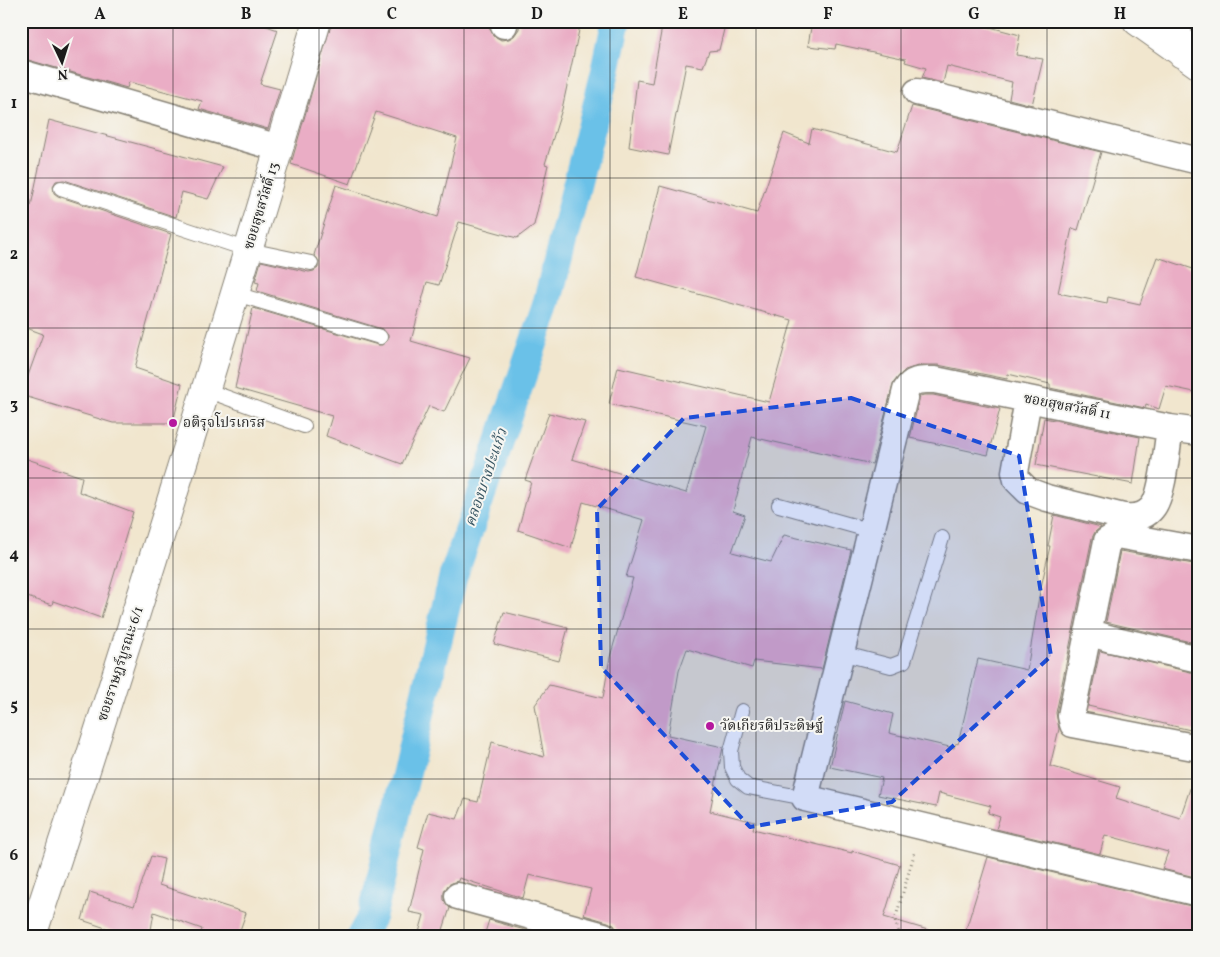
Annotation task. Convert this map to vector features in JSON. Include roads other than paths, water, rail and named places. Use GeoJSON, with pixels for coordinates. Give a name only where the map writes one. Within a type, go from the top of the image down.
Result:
{"type":"FeatureCollection","features":[{"type":"Feature","properties":{"kind":"street","name":"ซอยสุขสวัสดิ์ 13"},"geometry":{"type":"LineString","coordinates":[[206,390],[317,21]]}},
{"type":"Feature","properties":{"kind":"street"},"geometry":{"type":"LineString","coordinates":[[1137,21],[1190,59]]}},
{"type":"Feature","properties":{"kind":"street"},"geometry":{"type":"LineString","coordinates":[[1176,21],[1190,59]]}},
{"type":"Feature","properties":{"kind":"street"},"geometry":{"type":"LineString","coordinates":[[21,74],[279,148]]}},
{"type":"Feature","properties":{"kind":"street"},"geometry":{"type":"LineString","coordinates":[[917,92],[1199,161]]}},
{"type":"Feature","properties":{"kind":"street","name":"ซอยสุขสวัสดิ์ 11"},"geometry":{"type":"LineString","coordinates":[[805,798],[906,390],[910,383],[918,379],[935,380],[1170,428],[1199,432]]}},
{"type":"Feature","properties":{"kind":"street","name":"ซอยราษฎร์บูรณะ 6/1"},"geometry":{"type":"LineString","coordinates":[[32,936],[124,653],[206,390]]}},
{"type":"Feature","properties":{"kind":"street"},"geometry":{"type":"LineString","coordinates":[[1028,400],[1015,472],[1017,480],[1028,491],[1047,498],[1124,517],[1132,518],[1148,513],[1158,500],[1170,428]]}},
{"type":"Feature","properties":{"kind":"street"},"geometry":{"type":"LineString","coordinates":[[1199,550],[1117,535],[1107,541],[1071,716],[1074,724],[1199,748]]}},
{"type":"Feature","properties":{"kind":"street"},"geometry":{"type":"LineString","coordinates":[[1088,632],[1111,639],[1199,658]]}},
{"type":"Feature","properties":{"kind":"street"},"geometry":{"type":"LineString","coordinates":[[805,798],[1199,893]]}},
{"type":"Feature","properties":{"kind":"street"},"geometry":{"type":"LineString","coordinates":[[458,896],[604,936]]}},
{"type":"Feature","properties":{"kind":"lane"},"geometry":{"type":"LineString","coordinates":[[61,188],[249,250],[311,264]]}},
{"type":"Feature","properties":{"kind":"lane"},"geometry":{"type":"LineString","coordinates":[[236,294],[380,337]]}},
{"type":"Feature","properties":{"kind":"lane"},"geometry":{"type":"LineString","coordinates":[[206,390],[304,426]]}},
{"type":"Feature","properties":{"kind":"lane"},"geometry":{"type":"LineString","coordinates":[[779,505],[872,532]]}},
{"type":"Feature","properties":{"kind":"lane"},"geometry":{"type":"LineString","coordinates":[[841,653],[891,666],[904,660],[942,538]]}},
{"type":"Feature","properties":{"kind":"lane"},"geometry":{"type":"LineString","coordinates":[[742,711],[731,751],[732,768],[738,779],[748,787],[805,798]]}},
{"type":"Feature","properties":{"kind":"waterway","name":"คลองบางปะแก้ว"},"geometry":{"type":"LineString","coordinates":[[361,936],[372,916],[453,577],[546,307],[605,73],[616,21]]}},
{"type":"Feature","properties":{"kind":"place","name":"อติรุจโปรเกรส"},"geometry":{"type":"Point","coordinates":[173,423]}},
{"type":"Feature","properties":{"kind":"place","name":"วัดเกียรติประดิษฐ์"},"geometry":{"type":"Point","coordinates":[710,726]}}]}
